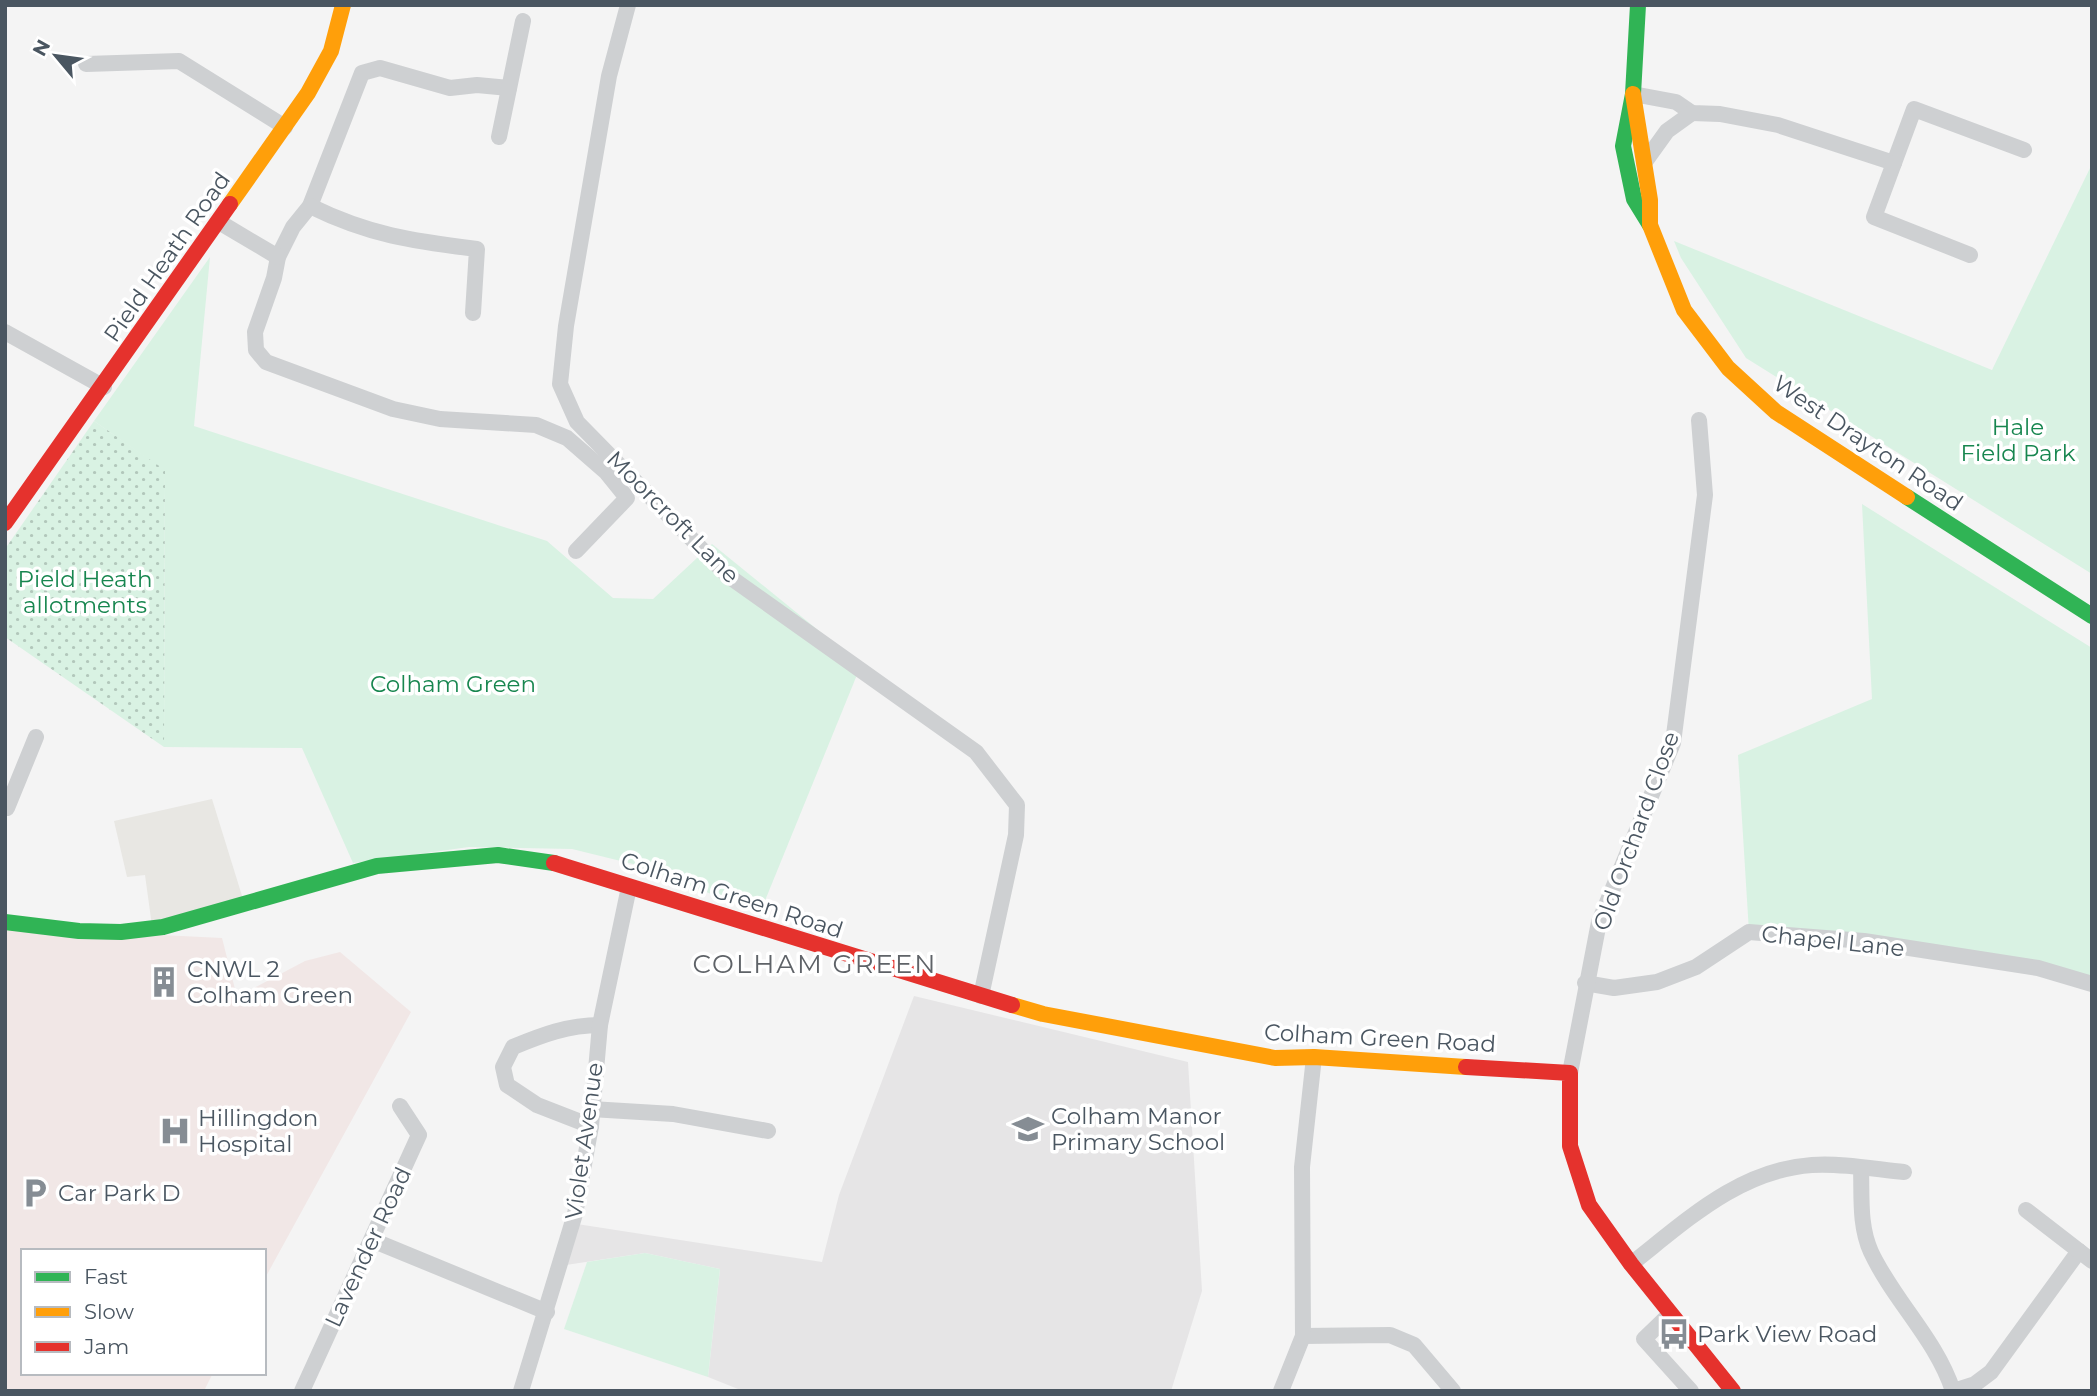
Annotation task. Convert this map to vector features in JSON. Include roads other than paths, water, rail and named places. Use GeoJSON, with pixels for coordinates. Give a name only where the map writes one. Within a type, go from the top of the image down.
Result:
{"type":"FeatureCollection","features":[{"type":"Feature","properties":{"kind":"street","name":"Pield Heath Road"},"geometry":{"type":"LineString","coordinates":[[5,523],[308,93],[331,51],[343,5]]}},
{"type":"Feature","properties":{"kind":"street","name":"Moorcroft Lane"},"geometry":{"type":"LineString","coordinates":[[628,5],[609,76],[566,326],[560,384],[577,422],[676,526],[727,575],[976,752],[1017,805],[1016,835],[981,996]]}},
{"type":"Feature","properties":{"kind":"street","name":"West Drayton Road"},"geometry":{"type":"LineString","coordinates":[[1638,5],[1633,94],[1623,146],[1626,167],[1634,199],[1650,225],[1684,310],[1728,368],[1764,403],[2092,616]]}},
{"type":"Feature","properties":{"kind":"street"},"geometry":{"type":"LineString","coordinates":[[499,137],[523,21]]}},
{"type":"Feature","properties":{"kind":"street"},"geometry":{"type":"LineString","coordinates":[[86,64],[179,61],[285,127]]}},
{"type":"Feature","properties":{"kind":"street"},"geometry":{"type":"LineString","coordinates":[[509,88],[477,85],[450,88],[380,68],[362,73],[310,206],[293,228],[278,257],[274,278],[255,332],[256,350],[266,362],[393,409],[440,419],[536,425],[567,438],[606,472],[627,498],[576,551]]}},
{"type":"Feature","properties":{"kind":"street"},"geometry":{"type":"LineString","coordinates":[[1633,94],[1676,103],[1692,113],[1720,114],[1778,125],[1894,163]]}},
{"type":"Feature","properties":{"kind":"street","name":"West Drayton Road"},"geometry":{"type":"LineString","coordinates":[[1633,94],[1650,200],[1650,225]]}},
{"type":"Feature","properties":{"kind":"street"},"geometry":{"type":"LineString","coordinates":[[1970,255],[1874,217],[1914,109],[2024,150]]}},
{"type":"Feature","properties":{"kind":"street"},"geometry":{"type":"LineString","coordinates":[[1644,164],[1667,131],[1692,113]]}},
{"type":"Feature","properties":{"kind":"street"},"geometry":{"type":"LineString","coordinates":[[310,206],[347,225],[397,240],[477,249],[473,313]]}},
{"type":"Feature","properties":{"kind":"street"},"geometry":{"type":"LineString","coordinates":[[219,222],[278,257]]}},
{"type":"Feature","properties":{"kind":"street"},"geometry":{"type":"LineString","coordinates":[[5,332],[103,387]]}},
{"type":"Feature","properties":{"kind":"street","name":"Old Orchard Close"},"geometry":{"type":"LineString","coordinates":[[1570,1073],[1585,983],[1600,922],[1673,743],[1704,495],[1699,420]]}},
{"type":"Feature","properties":{"kind":"street"},"geometry":{"type":"LineString","coordinates":[[6,808],[12,771],[36,737]]}},
{"type":"Feature","properties":{"kind":"street","name":"Colham Green Road"},"geometry":{"type":"LineString","coordinates":[[5,922],[79,931],[152,929],[377,866],[498,855],[568,865],[629,887],[1043,1014],[1262,1055],[1570,1073]]}},
{"type":"Feature","properties":{"kind":"street","name":"Violet Avenue"},"geometry":{"type":"LineString","coordinates":[[521,1391],[575,1214],[591,1126],[600,1025],[629,887]]}},
{"type":"Feature","properties":{"kind":"street","name":"Chapel Lane"},"geometry":{"type":"LineString","coordinates":[[1585,983],[1614,988],[1657,982],[1696,967],[1749,932],[1904,947],[2038,968],[2092,984]]}},
{"type":"Feature","properties":{"kind":"street"},"geometry":{"type":"LineString","coordinates":[[591,1126],[537,1105],[507,1085],[503,1068],[513,1047],[548,1033],[581,1025],[600,1025]]}},
{"type":"Feature","properties":{"kind":"street"},"geometry":{"type":"LineString","coordinates":[[1282,1391],[1303,1336],[1302,1167],[1314,1057]]}},
{"type":"Feature","properties":{"kind":"street"},"geometry":{"type":"LineString","coordinates":[[1570,1073],[1570,1146],[1589,1205],[1630,1264],[1733,1391]]}},
{"type":"Feature","properties":{"kind":"street","name":"Lavender Road"},"geometry":{"type":"LineString","coordinates":[[302,1391],[419,1135],[400,1106]]}},
{"type":"Feature","properties":{"kind":"street"},"geometry":{"type":"LineString","coordinates":[[591,1109],[673,1114],[768,1131]]}},
{"type":"Feature","properties":{"kind":"street"},"geometry":{"type":"LineString","coordinates":[[1630,1264],[1712,1201],[1756,1177],[1812,1165],[1904,1172]]}},
{"type":"Feature","properties":{"kind":"street"},"geometry":{"type":"LineString","coordinates":[[1861,1168],[1862,1220],[1871,1252],[1944,1365],[1953,1391],[1975,1384],[1991,1372],[2085,1256],[2026,1210]]}},
{"type":"Feature","properties":{"kind":"street"},"geometry":{"type":"LineString","coordinates":[[372,1240],[547,1312]]}},
{"type":"Feature","properties":{"kind":"street"},"geometry":{"type":"LineString","coordinates":[[1670,1314],[1644,1339],[1691,1391]]}},
{"type":"Feature","properties":{"kind":"street"},"geometry":{"type":"LineString","coordinates":[[1303,1336],[1390,1335],[1414,1345],[1453,1391]]}},
{"type":"Feature","properties":{"kind":"place","name":"CNWL 2 Colham Green"},"geometry":{"type":"Point","coordinates":[164,982]}},
{"type":"Feature","properties":{"kind":"place","name":"Colham Manor Primary School"},"geometry":{"type":"Point","coordinates":[1028,1129]}},
{"type":"Feature","properties":{"kind":"place","name":"Hillingdon Hospital"},"geometry":{"type":"Point","coordinates":[175,1131]}},
{"type":"Feature","properties":{"kind":"place","name":"Car Park D"},"geometry":{"type":"Point","coordinates":[35,1193]}},
{"type":"Feature","properties":{"kind":"place","name":"Park View Road"},"geometry":{"type":"Point","coordinates":[1674,1334]}},
{"type":"Feature","properties":{"kind":"district","name":"COLHAM GREEN"},"geometry":{"type":"Point","coordinates":[815,964]}},
{"type":"Feature","properties":{"kind":"park label","name":"Hale Field Park"},"geometry":{"type":"Point","coordinates":[2018,440]}},
{"type":"Feature","properties":{"kind":"park label","name":"Pield Heath allotments"},"geometry":{"type":"Point","coordinates":[85,592]}},
{"type":"Feature","properties":{"kind":"park label","name":"Colham Green"},"geometry":{"type":"Point","coordinates":[453,684]}}]}
